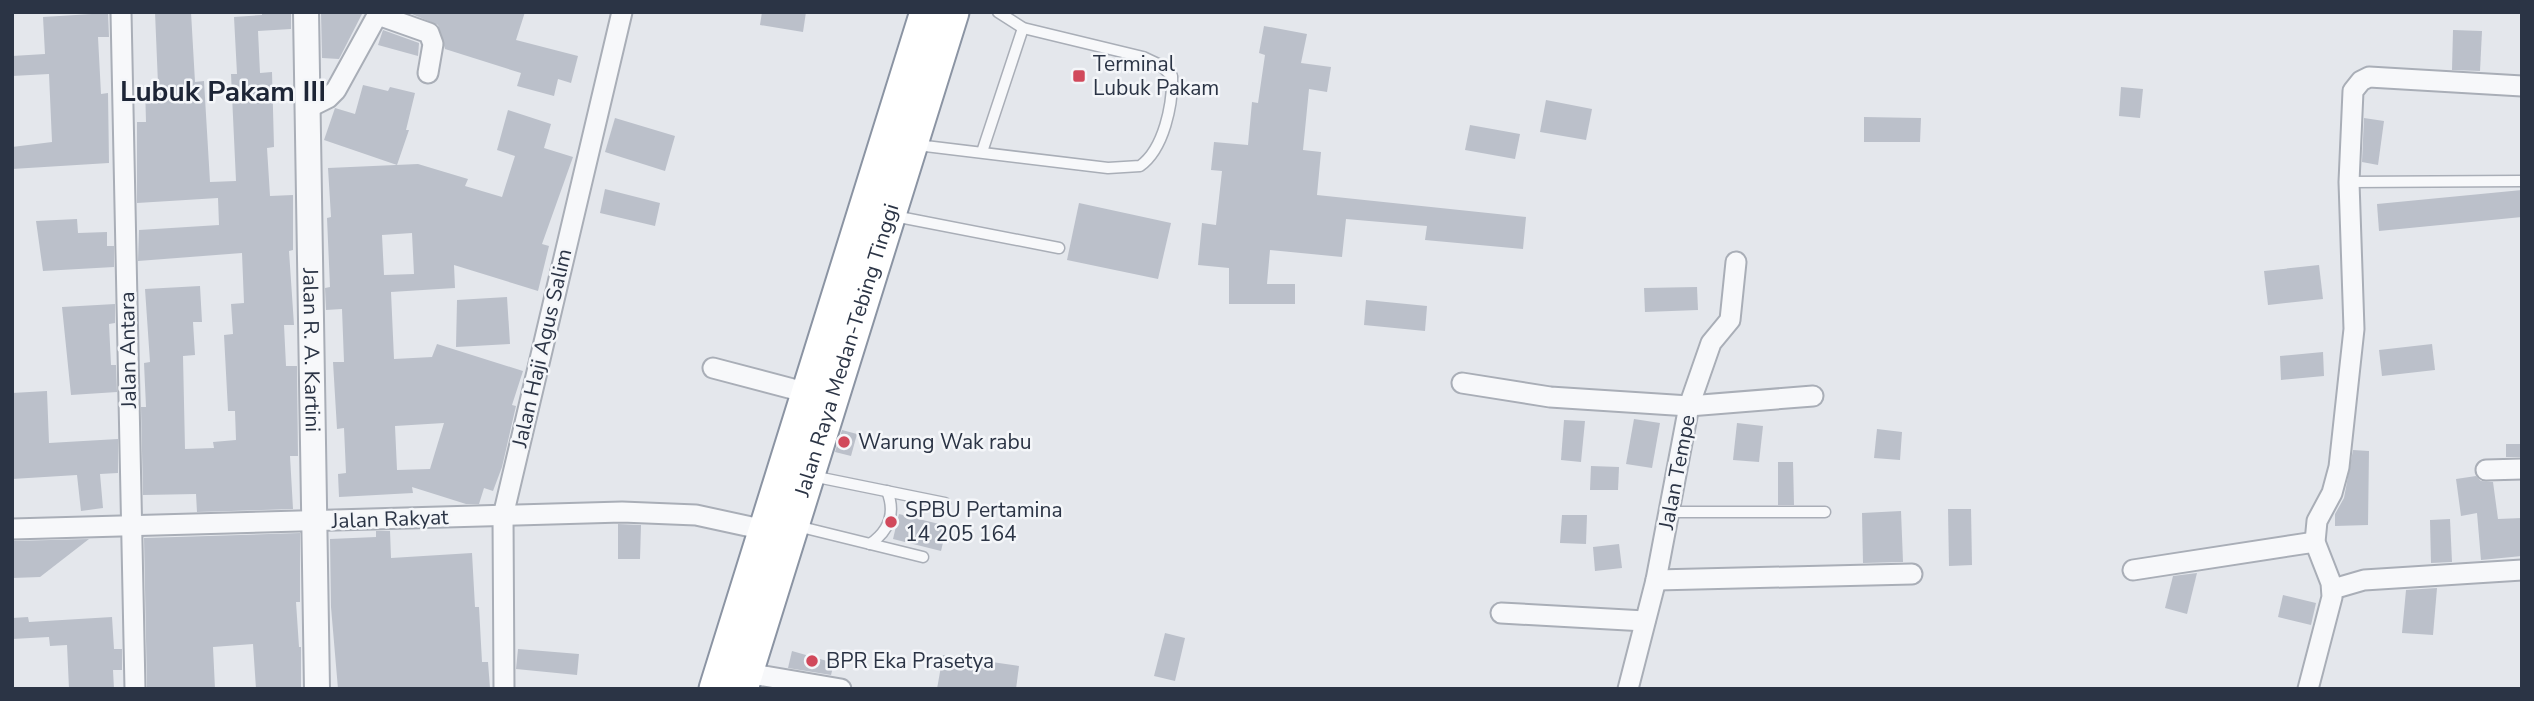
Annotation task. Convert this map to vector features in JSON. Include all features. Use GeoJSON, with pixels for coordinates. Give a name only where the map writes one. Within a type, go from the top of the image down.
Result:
{"type":"FeatureCollection","features":[{"type":"Feature","properties":{"kind":"highway","name":"Jalan Raya Medan-Tebing Tinggi"},"geometry":{"type":"LineString","coordinates":[[743,681],[779,528],[886,192],[928,12]]}},
{"type":"Feature","properties":{"kind":"highway","name":"Jalan Raya Medan-Tebing Tinggi"},"geometry":{"type":"LineString","coordinates":[[796,473],[808,393],[886,192],[909,144],[952,12]]}},
{"type":"Feature","properties":{"kind":"highway","name":"Jalan Raya Medan-Tebing Tinggi"},"geometry":{"type":"LineString","coordinates":[[716,689],[779,528]]}},
{"type":"Feature","properties":{"kind":"street","name":"Jalan Antara"},"geometry":{"type":"LineString","coordinates":[[121,12],[135,689]]}},
{"type":"Feature","properties":{"kind":"street","name":"Jalan R. A. Kartini"},"geometry":{"type":"LineString","coordinates":[[306,12],[317,689]]}},
{"type":"Feature","properties":{"kind":"street","name":"Jalan Haji Agus Salim"},"geometry":{"type":"LineString","coordinates":[[504,689],[503,516],[622,12]]}},
{"type":"Feature","properties":{"kind":"street"},"geometry":{"type":"LineString","coordinates":[[308,108],[328,98],[336,90],[379,13],[429,33],[433,44],[428,73]]}},
{"type":"Feature","properties":{"kind":"street"},"geometry":{"type":"LineString","coordinates":[[2308,689],[2329,579],[2315,542],[2317,521],[2336,482],[2354,329],[2348,182],[2351,98],[2361,81],[2369,77],[2522,86]]}},
{"type":"Feature","properties":{"kind":"street","name":"Jalan Tempe"},"geometry":{"type":"LineString","coordinates":[[1628,689],[1656,580],[1689,406],[1711,343],[1730,320],[1736,262]]}},
{"type":"Feature","properties":{"kind":"street"},"geometry":{"type":"LineString","coordinates":[[713,368],[808,393]]}},
{"type":"Feature","properties":{"kind":"street"},"geometry":{"type":"LineString","coordinates":[[1462,383],[1550,397],[1689,406],[1813,396]]}},
{"type":"Feature","properties":{"kind":"street"},"geometry":{"type":"LineString","coordinates":[[2486,470],[2522,469]]}},
{"type":"Feature","properties":{"kind":"street","name":"Jalan Rakyat"},"geometry":{"type":"LineString","coordinates":[[12,529],[668,513],[779,528]]}},
{"type":"Feature","properties":{"kind":"street"},"geometry":{"type":"LineString","coordinates":[[2133,570],[2315,542]]}},
{"type":"Feature","properties":{"kind":"street"},"geometry":{"type":"LineString","coordinates":[[2329,579],[2364,580],[2522,570]]}},
{"type":"Feature","properties":{"kind":"street"},"geometry":{"type":"LineString","coordinates":[[1656,580],[1912,574]]}},
{"type":"Feature","properties":{"kind":"street"},"geometry":{"type":"LineString","coordinates":[[1502,613],[1646,621]]}},
{"type":"Feature","properties":{"kind":"street"},"geometry":{"type":"LineString","coordinates":[[743,681],[841,689]]}},
{"type":"Feature","properties":{"kind":"lane"},"geometry":{"type":"LineString","coordinates":[[909,144],[1108,168],[1140,166],[1154,150],[1168,114],[1172,76],[1160,65],[1143,57],[1023,28],[998,12]]}},
{"type":"Feature","properties":{"kind":"lane"},"geometry":{"type":"LineString","coordinates":[[982,152],[1023,28]]}},
{"type":"Feature","properties":{"kind":"lane"},"geometry":{"type":"LineString","coordinates":[[2348,182],[2522,181]]}},
{"type":"Feature","properties":{"kind":"lane"},"geometry":{"type":"LineString","coordinates":[[886,192],[1059,248]]}},
{"type":"Feature","properties":{"kind":"lane"},"geometry":{"type":"LineString","coordinates":[[796,473],[945,503]]}},
{"type":"Feature","properties":{"kind":"lane"},"geometry":{"type":"LineString","coordinates":[[870,544],[886,528],[892,513],[887,491]]}},
{"type":"Feature","properties":{"kind":"lane"},"geometry":{"type":"LineString","coordinates":[[1670,512],[1825,512]]}},
{"type":"Feature","properties":{"kind":"lane"},"geometry":{"type":"LineString","coordinates":[[779,528],[870,544],[923,557]]}},
{"type":"Feature","properties":{"kind":"building"},"geometry":{"type":"Polygon","coordinates":[[[155,12],[191,12],[195,82],[204,81],[210,182],[236,181],[231,74],[237,74],[234,17],[262,15],[262,12],[291,12],[291,29],[258,31],[260,73],[272,72],[274,147],[267,148],[270,196],[293,195],[293,250],[289,251],[294,325],[284,325],[286,366],[297,366],[298,456],[290,456],[293,509],[197,512],[196,494],[143,495],[141,407],[146,407],[144,363],[150,362],[145,289],[200,286],[202,322],[193,322],[195,355],[183,356],[185,449],[214,448],[213,442],[236,440],[235,411],[228,411],[224,335],[233,334],[231,304],[244,303],[242,253],[138,261],[139,230],[219,225],[218,198],[137,203],[137,122],[146,122],[145,85],[158,84],[155,12]]]}},
{"type":"Feature","properties":{"kind":"building"},"geometry":{"type":"Polygon","coordinates":[[[321,12],[363,12],[339,59],[322,58],[321,12]]]}},
{"type":"Feature","properties":{"kind":"building"},"geometry":{"type":"Polygon","coordinates":[[[407,12],[525,12],[516,40],[578,56],[571,83],[558,79],[554,96],[517,86],[521,73],[445,49],[438,25],[407,12]]]}},
{"type":"Feature","properties":{"kind":"building"},"geometry":{"type":"Polygon","coordinates":[[[762,12],[806,12],[803,32],[760,25],[762,12]]]}},
{"type":"Feature","properties":{"kind":"building"},"geometry":{"type":"Polygon","coordinates":[[[108,13],[109,37],[98,37],[101,94],[108,93],[109,163],[12,169],[12,147],[52,142],[49,74],[12,76],[12,56],[45,54],[43,17],[108,13]]]}},
{"type":"Feature","properties":{"kind":"building"},"geometry":{"type":"Polygon","coordinates":[[[1264,26],[1307,34],[1301,63],[1331,67],[1327,92],[1309,89],[1303,150],[1321,152],[1317,195],[1526,217],[1523,249],[1425,240],[1427,226],[1346,219],[1342,257],[1270,250],[1267,284],[1295,284],[1295,304],[1229,304],[1229,268],[1198,265],[1202,223],[1216,225],[1222,171],[1211,170],[1214,142],[1248,145],[1252,102],[1258,103],[1265,55],[1259,53],[1264,26]]]}},
{"type":"Feature","properties":{"kind":"building"},"geometry":{"type":"Polygon","coordinates":[[[383,30],[419,43],[418,56],[378,45],[383,30]]]}},
{"type":"Feature","properties":{"kind":"building"},"geometry":{"type":"Polygon","coordinates":[[[2453,30],[2482,31],[2480,71],[2452,70],[2453,30]]]}},
{"type":"Feature","properties":{"kind":"building"},"geometry":{"type":"Polygon","coordinates":[[[363,85],[388,91],[390,87],[415,93],[406,130],[409,130],[397,165],[324,140],[335,108],[355,114],[363,85]]]}},
{"type":"Feature","properties":{"kind":"building"},"geometry":{"type":"Polygon","coordinates":[[[2121,87],[2143,89],[2140,118],[2119,116],[2121,87]]]}},
{"type":"Feature","properties":{"kind":"building"},"geometry":{"type":"Polygon","coordinates":[[[1546,100],[1592,109],[1586,140],[1540,132],[1546,100]]]}},
{"type":"Feature","properties":{"kind":"building"},"geometry":{"type":"Polygon","coordinates":[[[508,110],[551,124],[544,148],[573,157],[542,244],[549,246],[538,291],[454,265],[455,288],[391,292],[394,359],[432,357],[437,344],[523,371],[512,405],[516,406],[502,467],[493,491],[484,488],[479,504],[466,504],[412,487],[413,493],[339,497],[338,474],[346,473],[344,428],[337,429],[333,362],[344,362],[342,309],[326,310],[325,288],[330,287],[327,218],[331,217],[328,168],[418,164],[468,179],[465,186],[502,197],[515,156],[497,150],[508,110]],[[412,233],[382,235],[384,275],[414,274],[412,233]],[[444,423],[395,426],[397,470],[430,469],[444,423]]]}},
{"type":"Feature","properties":{"kind":"building"},"geometry":{"type":"Polygon","coordinates":[[[1864,117],[1921,118],[1920,142],[1864,142],[1864,117]]]}},
{"type":"Feature","properties":{"kind":"building"},"geometry":{"type":"Polygon","coordinates":[[[615,118],[675,136],[665,171],[605,152],[615,118]]]}},
{"type":"Feature","properties":{"kind":"building"},"geometry":{"type":"Polygon","coordinates":[[[2364,118],[2384,121],[2378,165],[2362,162],[2364,118]]]}},
{"type":"Feature","properties":{"kind":"building"},"geometry":{"type":"Polygon","coordinates":[[[1470,125],[1520,134],[1515,159],[1465,150],[1470,125]]]}},
{"type":"Feature","properties":{"kind":"building"},"geometry":{"type":"Polygon","coordinates":[[[605,189],[660,203],[655,226],[600,213],[605,189]]]}},
{"type":"Feature","properties":{"kind":"building"},"geometry":{"type":"Polygon","coordinates":[[[2522,190],[2522,217],[2379,231],[2377,204],[2522,190]]]}},
{"type":"Feature","properties":{"kind":"building"},"geometry":{"type":"Polygon","coordinates":[[[1079,203],[1171,223],[1158,279],[1067,260],[1079,203]]]}},
{"type":"Feature","properties":{"kind":"building"},"geometry":{"type":"Polygon","coordinates":[[[77,219],[78,233],[107,232],[107,246],[114,246],[114,267],[43,271],[36,221],[77,219]]]}},
{"type":"Feature","properties":{"kind":"building"},"geometry":{"type":"Polygon","coordinates":[[[2319,265],[2323,299],[2268,305],[2264,271],[2319,265]]]}},
{"type":"Feature","properties":{"kind":"building"},"geometry":{"type":"Polygon","coordinates":[[[1697,287],[1698,310],[1645,312],[1644,288],[1697,287]]]}},
{"type":"Feature","properties":{"kind":"building"},"geometry":{"type":"Polygon","coordinates":[[[507,297],[510,344],[456,347],[457,300],[507,297]]]}},
{"type":"Feature","properties":{"kind":"building"},"geometry":{"type":"Polygon","coordinates":[[[1366,300],[1427,306],[1425,331],[1364,325],[1366,300]]]}},
{"type":"Feature","properties":{"kind":"building"},"geometry":{"type":"Polygon","coordinates":[[[115,304],[115,323],[109,324],[111,365],[116,365],[117,392],[71,395],[62,307],[115,304]]]}},
{"type":"Feature","properties":{"kind":"building"},"geometry":{"type":"Polygon","coordinates":[[[2432,344],[2435,370],[2382,376],[2379,350],[2432,344]]]}},
{"type":"Feature","properties":{"kind":"building"},"geometry":{"type":"Polygon","coordinates":[[[2323,352],[2324,376],[2281,380],[2280,356],[2323,352]]]}},
{"type":"Feature","properties":{"kind":"building"},"geometry":{"type":"Polygon","coordinates":[[[47,391],[49,443],[118,439],[118,473],[100,474],[103,508],[81,511],[77,475],[12,479],[12,393],[47,391]]]}},
{"type":"Feature","properties":{"kind":"building"},"geometry":{"type":"Polygon","coordinates":[[[1634,419],[1660,423],[1652,468],[1626,464],[1634,419]]]}},
{"type":"Feature","properties":{"kind":"building"},"geometry":{"type":"Polygon","coordinates":[[[1564,420],[1585,421],[1581,462],[1561,460],[1564,420]]]}},
{"type":"Feature","properties":{"kind":"building"},"geometry":{"type":"Polygon","coordinates":[[[1737,423],[1763,426],[1759,462],[1733,460],[1737,423]]]}},
{"type":"Feature","properties":{"kind":"building"},"geometry":{"type":"Polygon","coordinates":[[[1877,429],[1902,432],[1900,460],[1874,458],[1877,429]]]}},
{"type":"Feature","properties":{"kind":"building","name":"Warung Wak rabu"},"geometry":{"type":"Polygon","coordinates":[[[842,430],[857,434],[851,456],[835,452],[842,430]]]}},
{"type":"Feature","properties":{"kind":"building"},"geometry":{"type":"Polygon","coordinates":[[[2506,444],[2522,444],[2522,457],[2506,457],[2506,444]]]}},
{"type":"Feature","properties":{"kind":"building"},"geometry":{"type":"Polygon","coordinates":[[[2353,450],[2369,451],[2368,525],[2335,526],[2335,514],[2344,498],[2353,450]]]}},
{"type":"Feature","properties":{"kind":"building"},"geometry":{"type":"Polygon","coordinates":[[[1778,462],[1793,462],[1794,505],[1778,505],[1778,462]]]}},
{"type":"Feature","properties":{"kind":"building"},"geometry":{"type":"Polygon","coordinates":[[[1591,466],[1619,467],[1618,490],[1590,490],[1591,466]]]}},
{"type":"Feature","properties":{"kind":"building"},"geometry":{"type":"Polygon","coordinates":[[[2476,476],[2481,481],[2493,482],[2498,519],[2522,518],[2522,556],[2481,560],[2477,513],[2461,516],[2456,479],[2476,476]]]}},
{"type":"Feature","properties":{"kind":"building"},"geometry":{"type":"Polygon","coordinates":[[[1948,509],[1971,509],[1972,565],[1949,566],[1948,509]]]}},
{"type":"Feature","properties":{"kind":"building"},"geometry":{"type":"Polygon","coordinates":[[[1901,511],[1903,562],[1863,563],[1862,513],[1901,511]]]}},
{"type":"Feature","properties":{"kind":"building"},"geometry":{"type":"Polygon","coordinates":[[[899,514],[947,526],[941,551],[893,539],[899,514]]]}},
{"type":"Feature","properties":{"kind":"building"},"geometry":{"type":"Polygon","coordinates":[[[1562,515],[1587,515],[1586,544],[1560,543],[1562,515]]]}},
{"type":"Feature","properties":{"kind":"building"},"geometry":{"type":"Polygon","coordinates":[[[2450,519],[2452,562],[2431,563],[2430,520],[2450,519]]]}},
{"type":"Feature","properties":{"kind":"building"},"geometry":{"type":"Polygon","coordinates":[[[618,524],[641,525],[640,559],[618,559],[618,524]]]}},
{"type":"Feature","properties":{"kind":"building"},"geometry":{"type":"Polygon","coordinates":[[[376,531],[390,531],[391,558],[472,553],[482,662],[488,662],[490,688],[338,689],[331,607],[330,539],[376,537],[376,531]]]}},
{"type":"Feature","properties":{"kind":"building"},"geometry":{"type":"Polygon","coordinates":[[[300,533],[300,602],[296,602],[301,647],[301,689],[256,689],[253,644],[213,647],[215,689],[147,689],[144,538],[300,533]]]}},
{"type":"Feature","properties":{"kind":"building"},"geometry":{"type":"Polygon","coordinates":[[[89,539],[40,577],[12,578],[12,541],[89,539]]]}},
{"type":"Feature","properties":{"kind":"building"},"geometry":{"type":"Polygon","coordinates":[[[1619,544],[1622,568],[1595,571],[1593,547],[1619,544]]]}},
{"type":"Feature","properties":{"kind":"building"},"geometry":{"type":"Polygon","coordinates":[[[2197,573],[2187,614],[2165,608],[2173,576],[2197,573]]]}},
{"type":"Feature","properties":{"kind":"building"},"geometry":{"type":"Polygon","coordinates":[[[2437,588],[2433,635],[2402,633],[2406,590],[2437,588]]]}},
{"type":"Feature","properties":{"kind":"building"},"geometry":{"type":"Polygon","coordinates":[[[2283,595],[2316,603],[2311,625],[2278,617],[2283,595]]]}},
{"type":"Feature","properties":{"kind":"building"},"geometry":{"type":"Polygon","coordinates":[[[28,617],[29,622],[112,617],[114,649],[122,649],[122,670],[113,670],[114,689],[69,689],[67,645],[50,646],[49,637],[12,639],[12,618],[28,617]]]}},
{"type":"Feature","properties":{"kind":"building"},"geometry":{"type":"Polygon","coordinates":[[[1165,633],[1185,638],[1175,681],[1154,676],[1165,633]]]}},
{"type":"Feature","properties":{"kind":"building"},"geometry":{"type":"Polygon","coordinates":[[[518,649],[579,654],[577,675],[516,669],[518,649]]]}},
{"type":"Feature","properties":{"kind":"building"},"geometry":{"type":"Polygon","coordinates":[[[792,651],[834,663],[831,675],[788,668],[792,651]]]}},
{"type":"Feature","properties":{"kind":"building"},"geometry":{"type":"Polygon","coordinates":[[[943,655],[1019,666],[1016,689],[937,689],[943,655]]]}},
{"type":"Feature","properties":{"kind":"place","name":"Terminal Lubuk Pakam"},"geometry":{"type":"Point","coordinates":[1079,76]}},
{"type":"Feature","properties":{"kind":"place","name":"Warung Wak rabu"},"geometry":{"type":"Point","coordinates":[844,442]}},
{"type":"Feature","properties":{"kind":"place","name":"SPBU Pertamina 14 205 164"},"geometry":{"type":"Point","coordinates":[891,522]}},
{"type":"Feature","properties":{"kind":"place","name":"BPR Eka Prasetya"},"geometry":{"type":"Point","coordinates":[812,661]}},
{"type":"Feature","properties":{"kind":"district","name":"Lubuk Pakam III"},"geometry":{"type":"Point","coordinates":[223,91]}}]}
